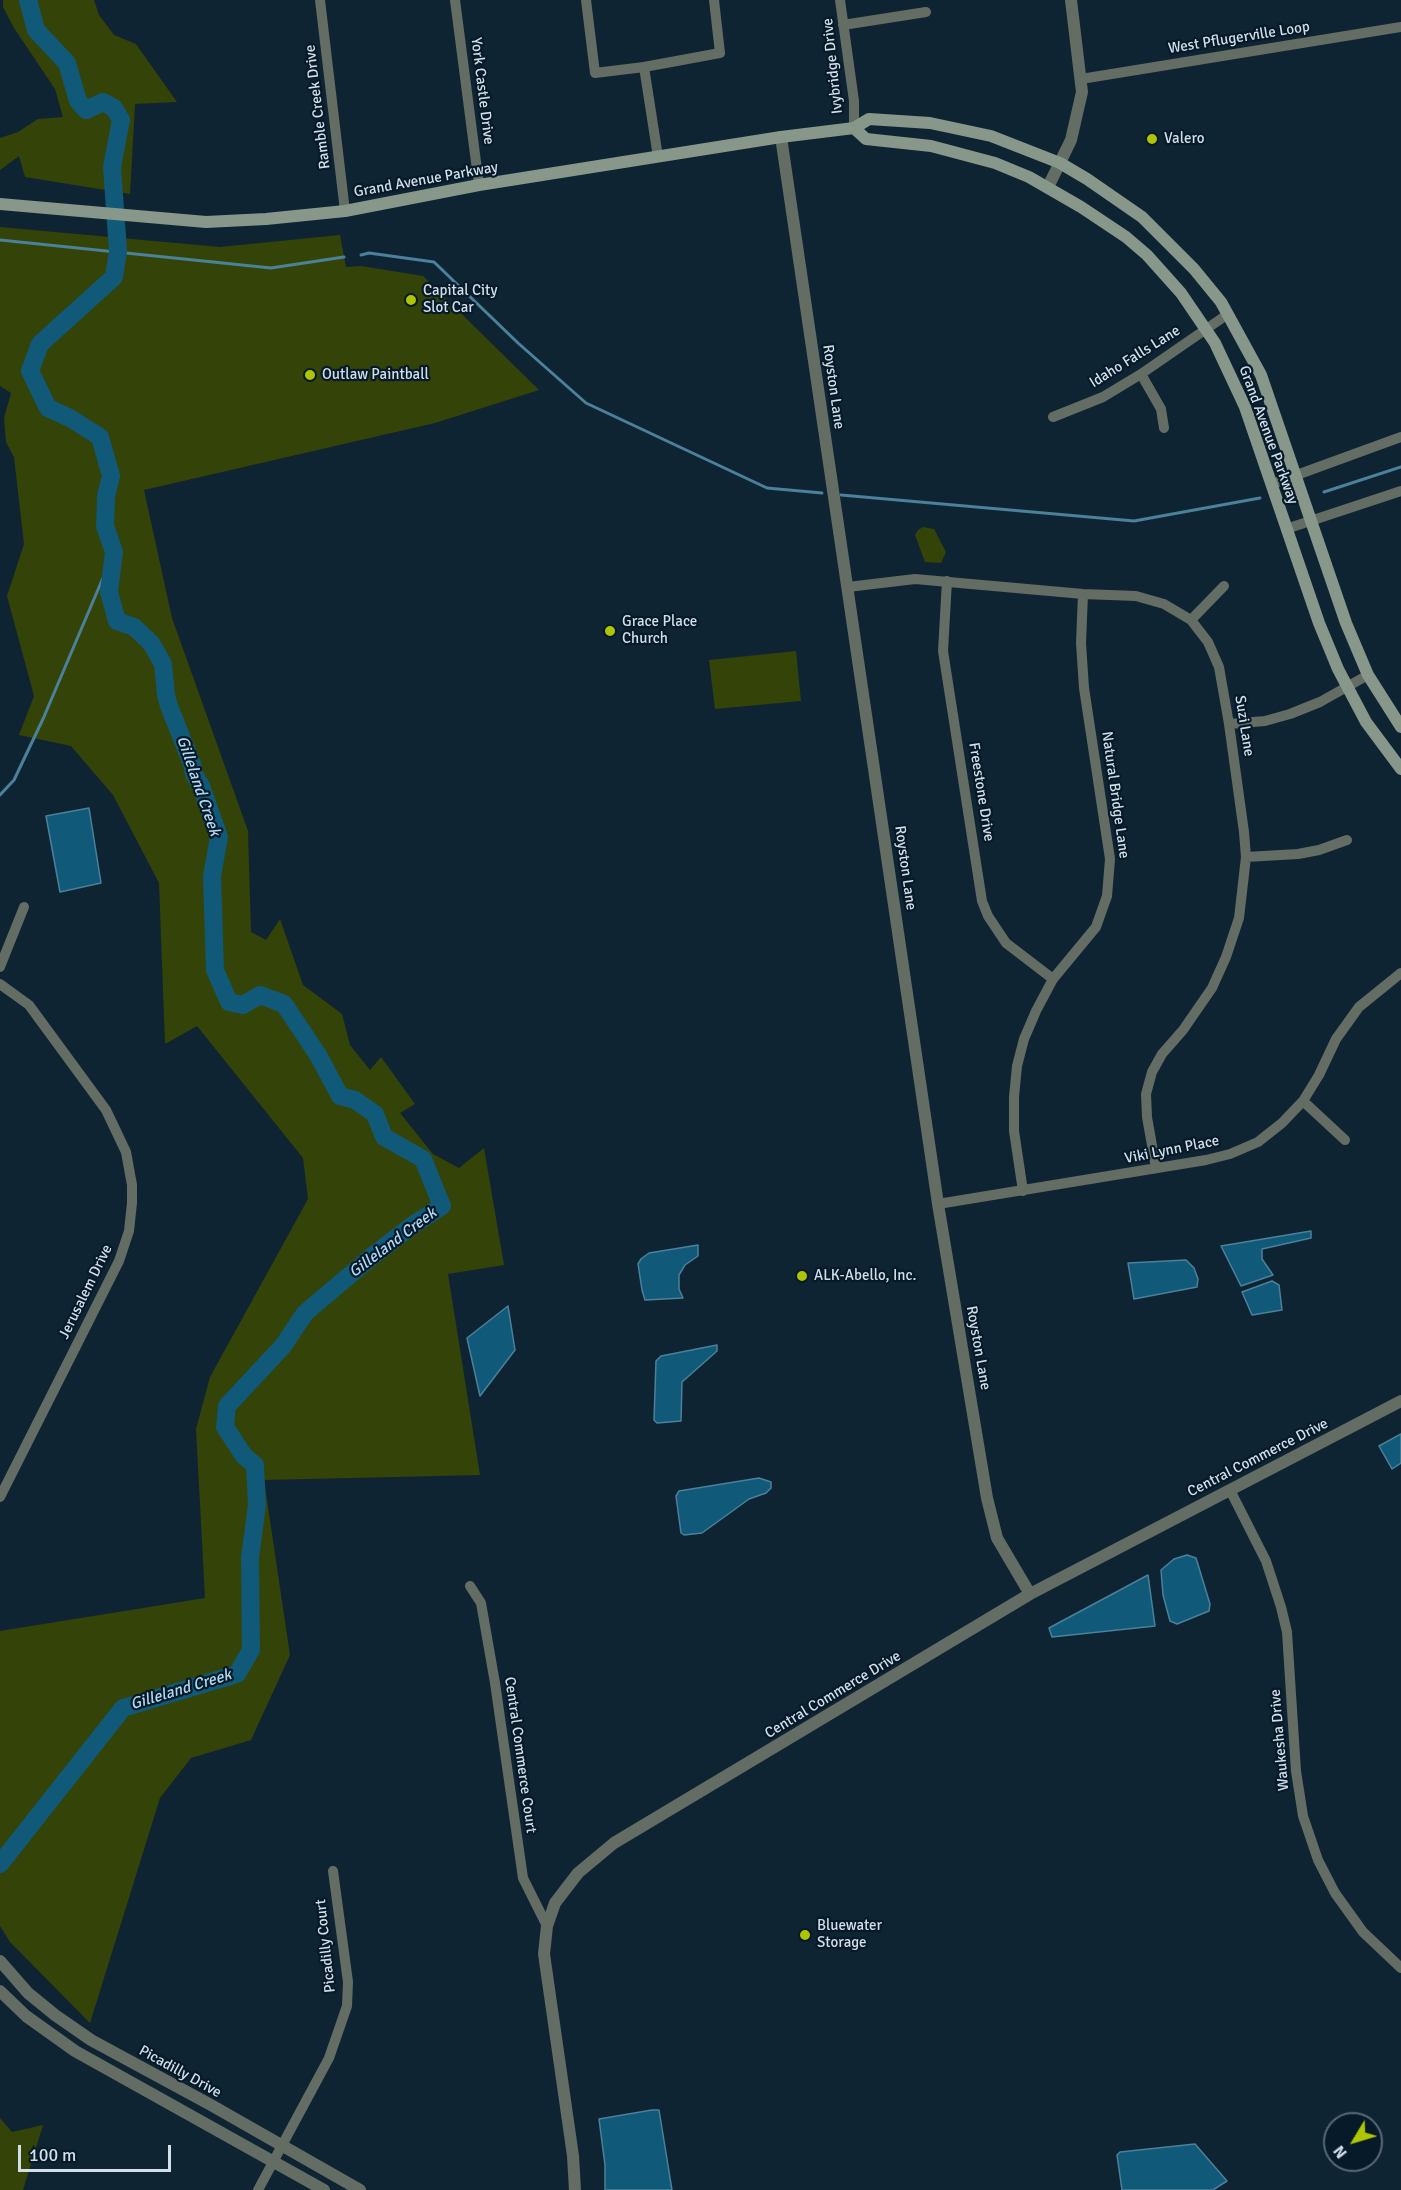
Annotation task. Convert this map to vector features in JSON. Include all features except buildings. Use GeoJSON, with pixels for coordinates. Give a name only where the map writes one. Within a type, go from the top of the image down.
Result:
{"type":"FeatureCollection","features":[{"type":"Feature","properties":{"kind":"main road","name":"Grand Avenue Parkway"},"geometry":{"type":"LineString","coordinates":[[0,204],[206,222],[267,219],[345,211],[479,185],[781,137],[854,128],[869,119],[930,123],[991,136],[1060,163],[1142,217],[1194,269],[1221,302],[1261,375],[1346,623],[1368,675],[1401,727]]}},
{"type":"Feature","properties":{"kind":"main road","name":"Grand Avenue Parkway"},"geometry":{"type":"LineString","coordinates":[[854,128],[866,139],[932,146],[969,155],[995,163],[1048,187],[1126,237],[1147,255],[1181,293],[1206,330],[1234,379],[1319,622],[1346,688],[1366,722],[1401,770]]}},
{"type":"Feature","properties":{"kind":"street","name":"Ramble Creek Drive"},"geometry":{"type":"LineString","coordinates":[[320,0],[345,211]]}},
{"type":"Feature","properties":{"kind":"street","name":"York Castle Drive"},"geometry":{"type":"LineString","coordinates":[[455,0],[479,185]]}},
{"type":"Feature","properties":{"kind":"street"},"geometry":{"type":"LineString","coordinates":[[586,0],[595,74],[720,53],[714,0]]}},
{"type":"Feature","properties":{"kind":"street","name":"Ivybridge Drive"},"geometry":{"type":"LineString","coordinates":[[840,0],[854,101],[854,128]]}},
{"type":"Feature","properties":{"kind":"street"},"geometry":{"type":"LineString","coordinates":[[1048,187],[1071,140],[1079,109],[1081,79],[1071,0]]}},
{"type":"Feature","properties":{"kind":"street"},"geometry":{"type":"LineString","coordinates":[[843,25],[926,12]]}},
{"type":"Feature","properties":{"kind":"street","name":"West Pflugerville Loop"},"geometry":{"type":"LineString","coordinates":[[1081,79],[1401,27]]}},
{"type":"Feature","properties":{"kind":"street"},"geometry":{"type":"LineString","coordinates":[[644,67],[658,157]]}},
{"type":"Feature","properties":{"kind":"street","name":"Royston Lane"},"geometry":{"type":"LineString","coordinates":[[781,137],[938,1204],[991,1520],[1006,1557],[1030,1593]]}},
{"type":"Feature","properties":{"kind":"street","name":"Idaho Falls Lane"},"geometry":{"type":"LineString","coordinates":[[1053,417],[1103,397],[1141,374],[1228,314]]}},
{"type":"Feature","properties":{"kind":"street"},"geometry":{"type":"LineString","coordinates":[[1141,374],[1161,409],[1164,428]]}},
{"type":"Feature","properties":{"kind":"street"},"geometry":{"type":"LineString","coordinates":[[1272,484],[1401,437]]}},
{"type":"Feature","properties":{"kind":"street"},"geometry":{"type":"LineString","coordinates":[[1286,529],[1401,491]]}},
{"type":"Feature","properties":{"kind":"street","name":"Suzi Lane"},"geometry":{"type":"LineString","coordinates":[[848,586],[915,579],[1083,594],[1136,596],[1164,604],[1191,620],[1208,642],[1219,667],[1244,832],[1245,857],[1239,918],[1226,957],[1212,988],[1183,1030],[1162,1054],[1152,1072],[1146,1094],[1147,1117],[1156,1168]]}},
{"type":"Feature","properties":{"kind":"street","name":"Freestone Drive"},"geometry":{"type":"LineString","coordinates":[[947,581],[943,651],[982,901],[988,916],[1006,943],[1053,979]]}},
{"type":"Feature","properties":{"kind":"street"},"geometry":{"type":"LineString","coordinates":[[1191,620],[1224,586]]}},
{"type":"Feature","properties":{"kind":"street","name":"Natural Bridge Lane"},"geometry":{"type":"LineString","coordinates":[[1023,1191],[1014,1131],[1014,1097],[1017,1066],[1024,1039],[1053,979],[1096,927],[1107,896],[1110,859],[1084,688],[1081,643],[1083,594]]}},
{"type":"Feature","properties":{"kind":"street"},"geometry":{"type":"LineString","coordinates":[[1229,724],[1265,721],[1290,714],[1368,675]]}},
{"type":"Feature","properties":{"kind":"street"},"geometry":{"type":"LineString","coordinates":[[1245,857],[1298,854],[1319,850],[1347,840]]}},
{"type":"Feature","properties":{"kind":"street"},"geometry":{"type":"LineString","coordinates":[[0,967],[24,907]]}},
{"type":"Feature","properties":{"kind":"street","name":"Viki Lynn Place"},"geometry":{"type":"LineString","coordinates":[[938,1204],[1230,1154],[1258,1142],[1282,1123],[1303,1101],[1319,1075],[1336,1039],[1359,1007],[1401,973]]}},
{"type":"Feature","properties":{"kind":"street","name":"Jerusalem Drive"},"geometry":{"type":"LineString","coordinates":[[0,984],[29,1005],[106,1110],[126,1152],[132,1185],[129,1231],[119,1261],[0,1497]]}},
{"type":"Feature","properties":{"kind":"street"},"geometry":{"type":"LineString","coordinates":[[1303,1101],[1345,1140]]}},
{"type":"Feature","properties":{"kind":"street","name":"Central Commerce Drive"},"geometry":{"type":"LineString","coordinates":[[575,2190],[573,2156],[544,1954],[547,1926],[555,1903],[578,1873],[614,1843],[1030,1593],[1401,1401]]}},
{"type":"Feature","properties":{"kind":"street","name":"Waukesha Drive"},"geometry":{"type":"LineString","coordinates":[[1230,1490],[1266,1561],[1287,1632],[1296,1771],[1303,1816],[1318,1860],[1335,1893],[1363,1932],[1401,1968]]}},
{"type":"Feature","properties":{"kind":"street","name":"Central Commerce Court"},"geometry":{"type":"LineString","coordinates":[[470,1586],[481,1602],[523,1878],[547,1926]]}},
{"type":"Feature","properties":{"kind":"street","name":"Picadilly Court"},"geometry":{"type":"LineString","coordinates":[[258,2190],[329,2058],[347,2006],[348,1982],[333,1872]]}},
{"type":"Feature","properties":{"kind":"street","name":"Picadilly Drive"},"geometry":{"type":"LineString","coordinates":[[0,1961],[28,1993],[91,2040],[360,2190]]}},
{"type":"Feature","properties":{"kind":"street"},"geometry":{"type":"LineString","coordinates":[[0,1990],[26,2016],[75,2051],[324,2190]]}},
{"type":"Feature","properties":{"kind":"green space"},"geometry":{"type":"Polygon","coordinates":[[[3,0],[94,0],[99,15],[114,35],[136,44],[177,102],[135,104],[130,194],[25,177],[19,156],[0,170],[0,138],[18,132],[38,119],[63,117],[55,89],[14,28],[3,7],[3,0]]]}},
{"type":"Feature","properties":{"kind":"green space"},"geometry":{"type":"Polygon","coordinates":[[[0,227],[220,247],[340,235],[346,267],[361,266],[423,276],[539,390],[435,423],[144,490],[172,618],[248,831],[251,932],[266,940],[280,919],[303,985],[342,1014],[350,1045],[370,1070],[381,1057],[415,1104],[400,1113],[433,1154],[459,1168],[484,1148],[504,1265],[448,1274],[480,1475],[264,1480],[290,1655],[251,1740],[191,1758],[160,1798],[90,2023],[10,1942],[0,1926],[0,1631],[205,1598],[196,1429],[210,1377],[308,1199],[303,1158],[197,1026],[165,1044],[159,883],[113,795],[71,746],[19,735],[34,696],[7,596],[24,544],[14,457],[6,442],[4,418],[11,393],[0,386],[0,227]]]}},
{"type":"Feature","properties":{"kind":"green space"},"geometry":{"type":"Polygon","coordinates":[[[923,527],[934,529],[946,552],[941,563],[925,562],[915,535],[923,527]]]}},
{"type":"Feature","properties":{"kind":"green space"},"geometry":{"type":"Polygon","coordinates":[[[796,651],[801,701],[715,709],[709,660],[796,651]]]}},
{"type":"Feature","properties":{"kind":"green space"},"geometry":{"type":"Polygon","coordinates":[[[0,2118],[12,2132],[43,2125],[23,2190],[0,2190],[0,2118]]]}},
{"type":"Feature","properties":{"kind":"water"},"geometry":{"type":"Polygon","coordinates":[[[89,808],[101,883],[60,892],[46,816],[89,808]]]}},
{"type":"Feature","properties":{"kind":"water"},"geometry":{"type":"Polygon","coordinates":[[[1311,1231],[1311,1238],[1262,1249],[1262,1259],[1273,1275],[1241,1286],[1221,1246],[1311,1231]]]}},
{"type":"Feature","properties":{"kind":"water"},"geometry":{"type":"Polygon","coordinates":[[[698,1245],[698,1256],[685,1265],[679,1275],[679,1289],[683,1298],[645,1300],[638,1264],[641,1259],[649,1253],[698,1245]]]}},
{"type":"Feature","properties":{"kind":"water"},"geometry":{"type":"Polygon","coordinates":[[[1186,1260],[1194,1268],[1198,1279],[1197,1287],[1134,1299],[1128,1263],[1186,1260]]]}},
{"type":"Feature","properties":{"kind":"water"},"geometry":{"type":"Polygon","coordinates":[[[1272,1281],[1279,1285],[1282,1310],[1252,1315],[1242,1292],[1272,1281]]]}},
{"type":"Feature","properties":{"kind":"water"},"geometry":{"type":"Polygon","coordinates":[[[508,1306],[515,1350],[480,1396],[467,1338],[508,1306]]]}},
{"type":"Feature","properties":{"kind":"water"},"geometry":{"type":"Polygon","coordinates":[[[717,1345],[717,1351],[682,1382],[681,1421],[657,1423],[654,1420],[656,1361],[661,1356],[717,1345]]]}},
{"type":"Feature","properties":{"kind":"water"},"geometry":{"type":"Polygon","coordinates":[[[1401,1434],[1401,1463],[1392,1469],[1379,1446],[1401,1434]]]}},
{"type":"Feature","properties":{"kind":"water"},"geometry":{"type":"Polygon","coordinates":[[[759,1478],[771,1482],[771,1488],[766,1493],[749,1499],[702,1533],[684,1535],[681,1533],[676,1496],[679,1491],[759,1478]]]}},
{"type":"Feature","properties":{"kind":"water"},"geometry":{"type":"Polygon","coordinates":[[[1187,1555],[1196,1558],[1210,1604],[1209,1611],[1177,1624],[1170,1621],[1163,1595],[1161,1570],[1174,1559],[1187,1555]]]}},
{"type":"Feature","properties":{"kind":"water"},"geometry":{"type":"Polygon","coordinates":[[[1148,1575],[1155,1626],[1052,1637],[1049,1628],[1148,1575]]]}},
{"type":"Feature","properties":{"kind":"water"},"geometry":{"type":"Polygon","coordinates":[[[659,2110],[672,2190],[605,2190],[605,2165],[599,2119],[659,2110]]]}},
{"type":"Feature","properties":{"kind":"water"},"geometry":{"type":"Polygon","coordinates":[[[1195,2144],[1227,2181],[1213,2190],[1122,2190],[1117,2155],[1120,2152],[1195,2144]]]}},
{"type":"Feature","properties":{"kind":"waterway","name":"Gilleland Creek"},"geometry":{"type":"LineString","coordinates":[[0,1864],[123,1708],[237,1674],[251,1650],[250,1558],[257,1505],[255,1465],[244,1456],[225,1427],[227,1406],[283,1346],[305,1313],[370,1258],[442,1206],[423,1159],[384,1137],[375,1114],[355,1100],[340,1096],[318,1055],[284,1004],[260,995],[243,1005],[229,1002],[215,970],[212,876],[219,837],[169,706],[163,664],[151,643],[134,627],[117,621],[109,592],[114,552],[105,526],[106,496],[111,476],[100,437],[70,418],[48,408],[30,371],[40,344],[114,277],[118,251],[112,167],[121,120],[114,108],[103,102],[86,110],[78,101],[67,63],[36,30],[28,0]]}},
{"type":"Feature","properties":{"kind":"waterway"},"geometry":{"type":"LineString","coordinates":[[0,240],[271,268],[344,257]]}},
{"type":"Feature","properties":{"kind":"waterway"},"geometry":{"type":"LineString","coordinates":[[361,255],[369,253],[434,262],[518,343],[586,403],[767,488],[822,493]]}},
{"type":"Feature","properties":{"kind":"waterway"},"geometry":{"type":"LineString","coordinates":[[1324,492],[1401,467]]}},
{"type":"Feature","properties":{"kind":"waterway"},"geometry":{"type":"LineString","coordinates":[[841,495],[1134,521],[1260,498]]}},
{"type":"Feature","properties":{"kind":"waterway"},"geometry":{"type":"LineString","coordinates":[[0,795],[14,780],[43,719],[114,552]]}},
{"type":"Feature","properties":{"kind":"place","name":"Valero"},"geometry":{"type":"Point","coordinates":[1152,139]}},
{"type":"Feature","properties":{"kind":"place","name":"Capital City Slot Car"},"geometry":{"type":"Point","coordinates":[411,300]}},
{"type":"Feature","properties":{"kind":"place","name":"Outlaw Paintball"},"geometry":{"type":"Point","coordinates":[310,375]}},
{"type":"Feature","properties":{"kind":"place","name":"Grace Place Church"},"geometry":{"type":"Point","coordinates":[610,631]}},
{"type":"Feature","properties":{"kind":"place","name":"ALK-Abello, Inc."},"geometry":{"type":"Point","coordinates":[802,1276]}},
{"type":"Feature","properties":{"kind":"place","name":"Bluewater Storage"},"geometry":{"type":"Point","coordinates":[805,1935]}}]}
